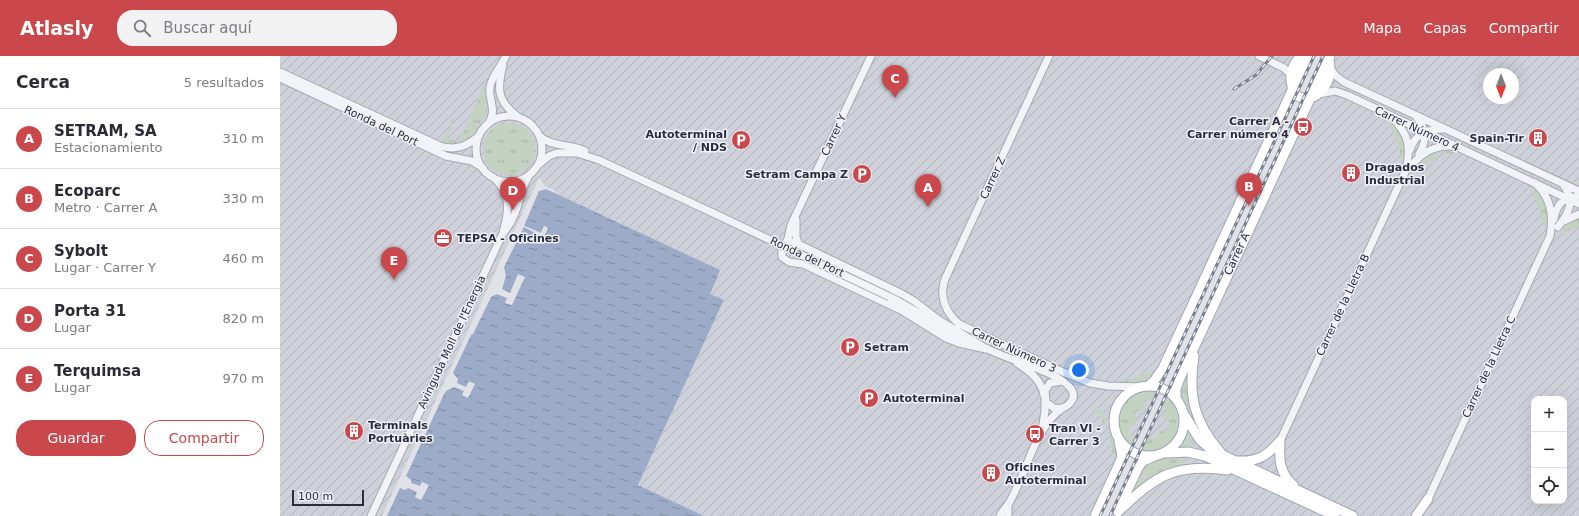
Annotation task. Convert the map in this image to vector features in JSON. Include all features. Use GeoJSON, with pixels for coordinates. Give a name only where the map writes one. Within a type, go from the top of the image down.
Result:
{"type":"FeatureCollection","features":[{"type":"Feature","properties":{"kind":"main road"},"geometry":{"type":"LineString","coordinates":[[1301,56],[1293,67],[1291,75],[1293,89],[1298,97],[1302,99],[1310,99],[1318,94],[1327,82],[1330,68],[1329,57]]}},
{"type":"Feature","properties":{"kind":"main road"},"geometry":{"type":"LineString","coordinates":[[1293,89],[1308,56]]}},
{"type":"Feature","properties":{"kind":"main road"},"geometry":{"type":"LineString","coordinates":[[1310,99],[1329,57]]}},
{"type":"Feature","properties":{"kind":"main road","name":"Carrer A"},"geometry":{"type":"LineString","coordinates":[[1146,386],[1154,381],[1164,366],[1293,89]]}},
{"type":"Feature","properties":{"kind":"main road","name":"Carrer A"},"geometry":{"type":"LineString","coordinates":[[1176,398],[1177,386],[1310,99]]}},
{"type":"Feature","properties":{"kind":"main road"},"geometry":{"type":"LineString","coordinates":[[1195,346],[1191,383],[1194,408],[1204,431],[1225,456]]}},
{"type":"Feature","properties":{"kind":"main road"},"geometry":{"type":"LineString","coordinates":[[1335,516],[1197,453],[1184,451],[1154,456],[1135,454],[1126,449],[1115,433],[1113,420],[1117,406],[1127,393],[1146,386],[1164,389],[1176,398],[1195,434],[1205,445],[1225,456],[1353,516]]}},
{"type":"Feature","properties":{"kind":"main road"},"geometry":{"type":"LineString","coordinates":[[1164,454],[1175,446],[1181,438],[1184,428],[1183,413]]}},
{"type":"Feature","properties":{"kind":"main road"},"geometry":{"type":"LineString","coordinates":[[1095,516],[1120,462],[1122,455],[1119,440]]}},
{"type":"Feature","properties":{"kind":"main road"},"geometry":{"type":"LineString","coordinates":[[1234,460],[1250,461],[1262,458],[1271,452],[1280,441]]}},
{"type":"Feature","properties":{"kind":"main road"},"geometry":{"type":"LineString","coordinates":[[1280,441],[1279,462],[1282,472],[1288,481],[1299,491]]}},
{"type":"Feature","properties":{"kind":"main road"},"geometry":{"type":"LineString","coordinates":[[1117,514],[1138,468],[1143,461],[1154,456]]}},
{"type":"Feature","properties":{"kind":"main road"},"geometry":{"type":"LineString","coordinates":[[1117,514],[1152,482],[1170,473],[1202,467],[1237,471]]}},
{"type":"Feature","properties":{"kind":"main road"},"geometry":{"type":"LineString","coordinates":[[1416,516],[1428,499]]}},
{"type":"Feature","properties":{"kind":"main road"},"geometry":{"type":"LineString","coordinates":[[1424,516],[1428,499]]}},
{"type":"Feature","properties":{"kind":"street","name":"Carrer Y"},"geometry":{"type":"LineString","coordinates":[[785,244],[788,239],[791,225],[871,56]]}},
{"type":"Feature","properties":{"kind":"street","name":"Carrer Z"},"geometry":{"type":"LineString","coordinates":[[943,301],[942,289],[945,279],[1049,56]]}},
{"type":"Feature","properties":{"kind":"street"},"geometry":{"type":"LineString","coordinates":[[1259,56],[1284,68],[1291,75]]}},
{"type":"Feature","properties":{"kind":"street"},"geometry":{"type":"LineString","coordinates":[[505,58],[499,79],[500,96],[505,106],[518,117],[529,123],[546,142],[580,148],[599,160]]}},
{"type":"Feature","properties":{"kind":"street"},"geometry":{"type":"LineString","coordinates":[[503,233],[508,213],[507,200],[503,188],[483,168],[477,156],[477,144],[479,136],[488,125],[492,117],[493,109],[490,86],[495,74],[505,58]]}},
{"type":"Feature","properties":{"kind":"street","name":"Carrer Número 4"},"geometry":{"type":"LineString","coordinates":[[1330,68],[1332,73],[1344,82],[1579,191]]}},
{"type":"Feature","properties":{"kind":"street","name":"Ronda del Port"},"geometry":{"type":"LineString","coordinates":[[280,72],[445,148],[454,149],[464,146],[479,136]]}},
{"type":"Feature","properties":{"kind":"street","name":"Ronda del Port"},"geometry":{"type":"LineString","coordinates":[[280,78],[442,155],[472,161],[483,168]]}},
{"type":"Feature","properties":{"kind":"street","name":"Carrer Número 4"},"geometry":{"type":"LineString","coordinates":[[1318,94],[1330,91],[1340,92],[1579,204]]}},
{"type":"Feature","properties":{"kind":"street"},"geometry":{"type":"LineString","coordinates":[[1414,115],[1421,123],[1424,132],[1424,145],[1417,158]]}},
{"type":"Feature","properties":{"kind":"street"},"geometry":{"type":"LineString","coordinates":[[488,125],[501,117],[518,117]]}},
{"type":"Feature","properties":{"kind":"street"},"geometry":{"type":"LineString","coordinates":[[1392,117],[1404,130],[1408,140],[1410,154]]}},
{"type":"Feature","properties":{"kind":"street"},"geometry":{"type":"LineString","coordinates":[[1406,170],[1414,139],[1424,132],[1446,129]]}},
{"type":"Feature","properties":{"kind":"street"},"geometry":{"type":"LineString","coordinates":[[503,233],[513,220],[520,202],[524,185],[541,154],[539,135]]}},
{"type":"Feature","properties":{"kind":"street"},"geometry":{"type":"LineString","coordinates":[[1406,170],[1417,158],[1430,149],[1441,146],[1454,146]]}},
{"type":"Feature","properties":{"kind":"street"},"geometry":{"type":"LineString","coordinates":[[493,177],[506,182],[520,180],[549,156],[562,152],[577,153],[599,160]]}},
{"type":"Feature","properties":{"kind":"street","name":"Ronda del Port"},"geometry":{"type":"LineString","coordinates":[[599,160],[911,307],[946,332],[1012,360]]}},
{"type":"Feature","properties":{"kind":"street","name":"Carrer de la Lletra B"},"geometry":{"type":"LineString","coordinates":[[1280,441],[1406,170]]}},
{"type":"Feature","properties":{"kind":"street"},"geometry":{"type":"LineString","coordinates":[[1535,183],[1548,200],[1555,226]]}},
{"type":"Feature","properties":{"kind":"street"},"geometry":{"type":"LineString","coordinates":[[1555,226],[1567,214],[1569,199],[1567,191],[1562,183]]}},
{"type":"Feature","properties":{"kind":"street"},"geometry":{"type":"LineString","coordinates":[[1555,226],[1557,207],[1562,202],[1579,196]]}},
{"type":"Feature","properties":{"kind":"street"},"geometry":{"type":"LineString","coordinates":[[791,262],[797,260],[800,255],[795,231],[797,214]]}},
{"type":"Feature","properties":{"kind":"street"},"geometry":{"type":"LineString","coordinates":[[1555,226],[1579,214]]}},
{"type":"Feature","properties":{"kind":"street","name":"Carrer de la Lletra C"},"geometry":{"type":"LineString","coordinates":[[1428,499],[1555,226]]}},
{"type":"Feature","properties":{"kind":"street","name":"Avinguda Moll de l'Energia"},"geometry":{"type":"LineString","coordinates":[[371,516],[503,233]]}},
{"type":"Feature","properties":{"kind":"street"},"geometry":{"type":"LineString","coordinates":[[791,242],[799,245],[902,294],[939,320],[986,349],[953,342],[901,310],[803,264],[786,261],[782,257],[782,249],[785,244],[791,242]]}},
{"type":"Feature","properties":{"kind":"street","name":"Carrer Número 3"},"geometry":{"type":"LineString","coordinates":[[943,301],[950,315],[959,324],[1060,371],[1099,385],[1146,386]]}},
{"type":"Feature","properties":{"kind":"street"},"geometry":{"type":"LineString","coordinates":[[1000,516],[1008,504],[1042,433],[1057,412],[1071,401],[1073,394],[1069,385],[1062,381],[1028,364],[1012,360]]}},
{"type":"Feature","properties":{"kind":"street","name":"Carrer Número 3"},"geometry":{"type":"LineString","coordinates":[[1012,360],[1035,377],[1041,385],[1044,396]]}},
{"type":"Feature","properties":{"kind":"street"},"geometry":{"type":"LineString","coordinates":[[1042,433],[1045,411],[1044,396],[1046,388],[1050,383],[1062,381]]}},
{"type":"Feature","properties":{"kind":"street"},"geometry":{"type":"LineString","coordinates":[[1044,396],[1048,405],[1054,408],[1065,407]]}},
{"type":"Feature","properties":{"kind":"street"},"geometry":{"type":"LineString","coordinates":[[1008,504],[1008,516]]}},
{"type":"Feature","properties":{"kind":"shaded area"},"geometry":{"type":"Polygon","coordinates":[[[280,56],[1316,56],[1102,516],[704,516],[638,485],[724,301],[710,294],[555,193],[556,191],[545,186],[540,179],[538,180],[382,516],[280,516],[280,56]]]}},
{"type":"Feature","properties":{"kind":"shaded area"},"geometry":{"type":"Polygon","coordinates":[[[1322,56],[1579,56],[1579,516],[1108,516],[1322,56]]]}},
{"type":"Feature","properties":{"kind":"green space"},"geometry":{"type":"Polygon","coordinates":[[[486,81],[485,95],[488,108],[484,119],[473,134],[465,140],[459,142],[486,81]]]}},
{"type":"Feature","properties":{"kind":"green space"},"geometry":{"type":"Polygon","coordinates":[[[456,113],[448,138],[459,142],[453,144],[442,142],[456,113]]]}},
{"type":"Feature","properties":{"kind":"green space"},"geometry":{"type":"Polygon","coordinates":[[[509,123],[519,125],[527,131],[533,139],[535,149],[533,159],[527,167],[519,173],[509,175],[499,173],[491,167],[485,159],[483,149],[485,139],[491,131],[499,125],[509,123]]]}},
{"type":"Feature","properties":{"kind":"green space"},"geometry":{"type":"Polygon","coordinates":[[[1389,123],[1398,129],[1403,138],[1403,160],[1389,123]]]}},
{"type":"Feature","properties":{"kind":"green space"},"geometry":{"type":"Polygon","coordinates":[[[1448,150],[1454,153],[1448,155],[1445,151],[1438,153],[1439,158],[1416,167],[1422,159],[1430,154],[1448,150]]]}},
{"type":"Feature","properties":{"kind":"green space"},"geometry":{"type":"Polygon","coordinates":[[[1532,189],[1537,192],[1544,201],[1548,212],[1545,229],[1532,189]]]}},
{"type":"Feature","properties":{"kind":"green space"},"geometry":{"type":"Polygon","coordinates":[[[1579,218],[1579,227],[1560,234],[1564,227],[1579,218]]]}},
{"type":"Feature","properties":{"kind":"green space"},"geometry":{"type":"Polygon","coordinates":[[[1153,371],[1157,371],[1152,376],[1141,382],[1128,384],[1107,383],[1129,380],[1153,371]]]}},
{"type":"Feature","properties":{"kind":"green space"},"geometry":{"type":"Polygon","coordinates":[[[1183,379],[1190,382],[1200,428],[1198,432],[1182,396],[1181,388],[1183,379]]]}},
{"type":"Feature","properties":{"kind":"green space"},"geometry":{"type":"Polygon","coordinates":[[[1146,391],[1156,391],[1151,401],[1145,399],[1144,410],[1136,411],[1136,422],[1134,426],[1128,430],[1132,435],[1136,434],[1131,446],[1125,439],[1121,430],[1119,422],[1120,413],[1129,399],[1146,391]]]}},
{"type":"Feature","properties":{"kind":"green space"},"geometry":{"type":"Polygon","coordinates":[[[1167,396],[1175,405],[1179,414],[1180,424],[1177,433],[1172,441],[1164,447],[1154,451],[1142,451],[1148,438],[1155,438],[1161,431],[1166,432],[1169,430],[1169,423],[1162,414],[1163,411],[1167,410],[1163,405],[1167,396]]]}},
{"type":"Feature","properties":{"kind":"green space"},"geometry":{"type":"Polygon","coordinates":[[[1096,407],[1103,413],[1106,419],[1116,450],[1117,461],[1114,460],[1106,426],[1094,410],[1096,407]]]}},
{"type":"Feature","properties":{"kind":"green space"},"geometry":{"type":"Polygon","coordinates":[[[1189,430],[1195,438],[1190,449],[1180,448],[1189,430]]]}},
{"type":"Feature","properties":{"kind":"green space"},"geometry":{"type":"Polygon","coordinates":[[[1188,454],[1181,468],[1153,479],[1140,472],[1145,467],[1162,458],[1188,454]]]}},
{"type":"Feature","properties":{"kind":"green space"},"geometry":{"type":"Polygon","coordinates":[[[1139,475],[1149,481],[1128,499],[1139,475]]]}},
{"type":"Feature","properties":{"kind":"water"},"geometry":{"type":"Polygon","coordinates":[[[546,189],[720,270],[710,294],[724,300],[638,485],[704,516],[387,516],[400,488],[405,490],[408,488],[417,492],[415,497],[421,500],[429,485],[422,482],[420,486],[411,483],[411,480],[406,476],[446,391],[454,387],[464,391],[462,395],[468,398],[475,384],[469,381],[466,387],[457,383],[458,379],[453,373],[491,297],[497,294],[507,298],[505,303],[512,305],[525,277],[518,274],[510,293],[502,289],[506,276],[504,267],[524,227],[540,235],[537,242],[540,244],[548,228],[544,226],[541,233],[524,226],[539,191],[546,189]]]}},
{"type":"Feature","properties":{"kind":"pier"},"geometry":{"type":"Polygon","coordinates":[[[522,225],[541,233],[544,226],[548,228],[540,244],[537,242],[540,235],[522,225]]]}},
{"type":"Feature","properties":{"kind":"railway"},"geometry":{"type":"LineString","coordinates":[[1234,89],[1256,75],[1272,56]]}},
{"type":"Feature","properties":{"kind":"railway"},"geometry":{"type":"LineString","coordinates":[[1100,516],[1314,56]]}},
{"type":"Feature","properties":{"kind":"railway"},"geometry":{"type":"LineString","coordinates":[[1110,516],[1323,56]]}},
{"type":"Feature","properties":{"kind":"place","name":"Sybolt"},"geometry":{"type":"Point","coordinates":[895,98]}},
{"type":"Feature","properties":{"kind":"place","name":"Carrer A - Carrer número 4"},"geometry":{"type":"Point","coordinates":[1303,127]}},
{"type":"Feature","properties":{"kind":"place","name":"Spain-Tir"},"geometry":{"type":"Point","coordinates":[1538,138]}},
{"type":"Feature","properties":{"kind":"place","name":"Autoterminal / NDS"},"geometry":{"type":"Point","coordinates":[741,140]}},
{"type":"Feature","properties":{"kind":"place","name":"Dragados Industrial"},"geometry":{"type":"Point","coordinates":[1351,173]}},
{"type":"Feature","properties":{"kind":"place","name":"Setram Campa Z"},"geometry":{"type":"Point","coordinates":[862,174]}},
{"type":"Feature","properties":{"kind":"place","name":"Ecoparc"},"geometry":{"type":"Point","coordinates":[1249,206]}},
{"type":"Feature","properties":{"kind":"place","name":"SETRAM, SA"},"geometry":{"type":"Point","coordinates":[928,207]}},
{"type":"Feature","properties":{"kind":"place","name":"Porta 31"},"geometry":{"type":"Point","coordinates":[513,210]}},
{"type":"Feature","properties":{"kind":"place","name":"TEPSA - Oficines"},"geometry":{"type":"Point","coordinates":[443,238]}},
{"type":"Feature","properties":{"kind":"place","name":"Terquimsa"},"geometry":{"type":"Point","coordinates":[394,280]}},
{"type":"Feature","properties":{"kind":"place","name":"Setram"},"geometry":{"type":"Point","coordinates":[850,347]}},
{"type":"Feature","properties":{"kind":"place","name":"Autoterminal"},"geometry":{"type":"Point","coordinates":[869,398]}},
{"type":"Feature","properties":{"kind":"place","name":"Terminals Portuàries"},"geometry":{"type":"Point","coordinates":[354,431]}},
{"type":"Feature","properties":{"kind":"place","name":"Tran VI - Carrer 3"},"geometry":{"type":"Point","coordinates":[1035,434]}},
{"type":"Feature","properties":{"kind":"place","name":"Oficines Autoterminal"},"geometry":{"type":"Point","coordinates":[991,473]}}]}
